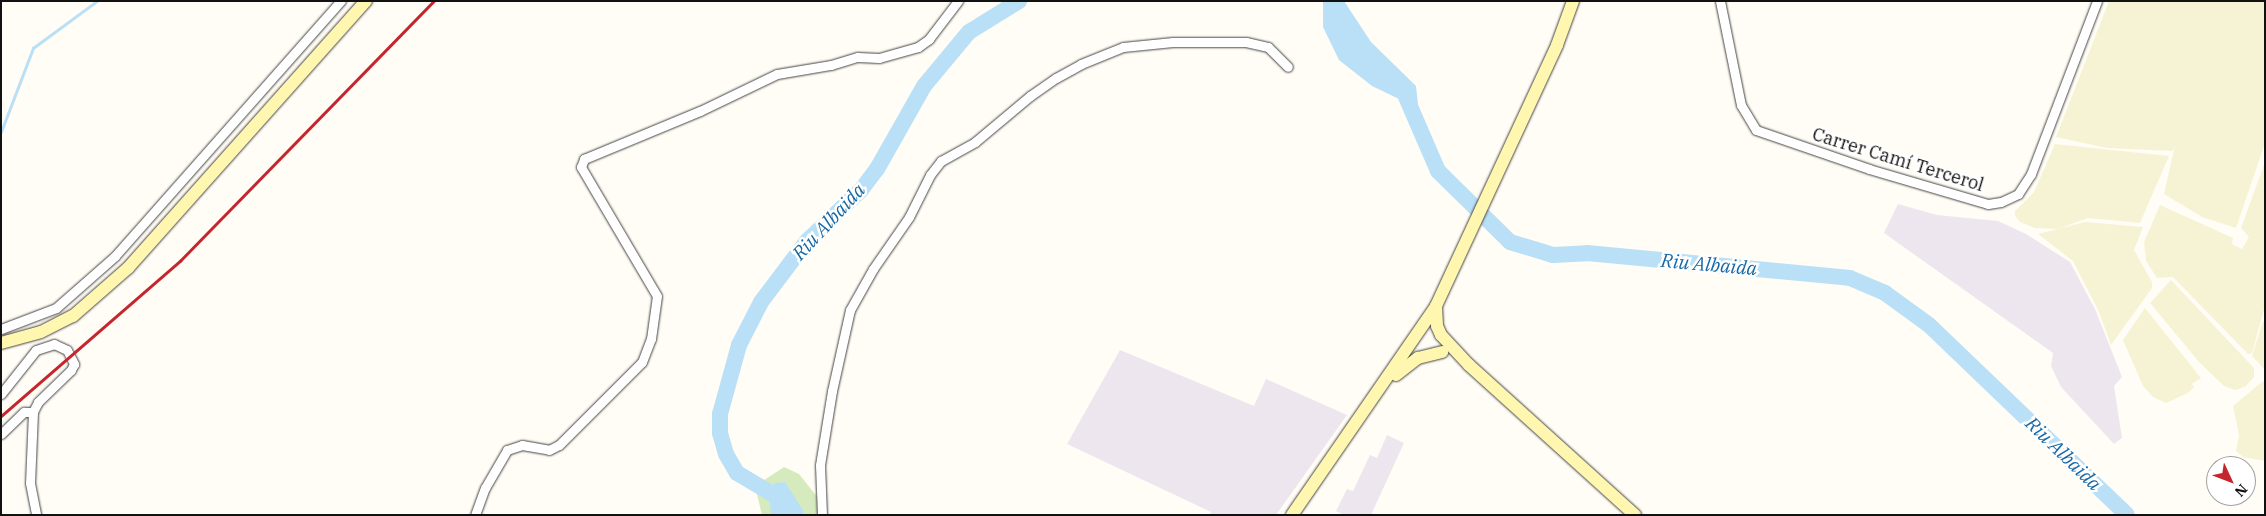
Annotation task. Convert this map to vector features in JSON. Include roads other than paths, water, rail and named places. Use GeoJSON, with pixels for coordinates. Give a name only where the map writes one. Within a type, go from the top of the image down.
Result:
{"type":"FeatureCollection","features":[{"type":"Feature","properties":{"kind":"street"},"geometry":{"type":"LineString","coordinates":[[1,329],[56,308],[115,256],[200,156],[341,1]]}},
{"type":"Feature","properties":{"kind":"street"},"geometry":{"type":"LineString","coordinates":[[1,343],[41,332],[73,316],[128,268],[366,1]]}},
{"type":"Feature","properties":{"kind":"street"},"geometry":{"type":"LineString","coordinates":[[475,515],[485,488],[507,450],[522,445],[549,450],[559,445],[642,362],[651,339],[657,296],[581,167],[584,159],[700,110],[777,74],[831,66],[858,57],[899,54],[918,47],[939,28],[958,1]]}},
{"type":"Feature","properties":{"kind":"street"},"geometry":{"type":"LineString","coordinates":[[1292,515],[1380,390],[1436,306],[1543,75],[1572,1]]}},
{"type":"Feature","properties":{"kind":"street","name":"Carrer Camí Tercerol"},"geometry":{"type":"LineString","coordinates":[[1720,1],[1741,105],[1756,130],[1878,172],[1988,204],[2001,202],[2018,194],[2029,180],[2097,1]]}},
{"type":"Feature","properties":{"kind":"street"},"geometry":{"type":"LineString","coordinates":[[822,515],[820,465],[832,391],[850,310],[873,269],[909,217],[930,174],[941,160],[975,142],[1030,96],[1056,78],[1114,49],[1173,42],[1246,42],[1268,47],[1288,67]]}},
{"type":"Feature","properties":{"kind":"street"},"geometry":{"type":"LineString","coordinates":[[1436,306],[1436,326],[1441,335],[1469,365],[1634,515]]}},
{"type":"Feature","properties":{"kind":"street"},"geometry":{"type":"LineString","coordinates":[[1420,331],[1441,335]]}},
{"type":"Feature","properties":{"kind":"street"},"geometry":{"type":"LineString","coordinates":[[1420,331],[1428,346],[1469,365]]}},
{"type":"Feature","properties":{"kind":"street"},"geometry":{"type":"LineString","coordinates":[[1,394],[30,355],[54,344],[62,346],[74,364],[71,370],[38,402],[33,412],[30,483],[36,515]]}},
{"type":"Feature","properties":{"kind":"street"},"geometry":{"type":"LineString","coordinates":[[1380,390],[1418,358],[1442,352]]}},
{"type":"Feature","properties":{"kind":"street"},"geometry":{"type":"LineString","coordinates":[[1,434],[24,412],[33,412]]}},
{"type":"Feature","properties":{"kind":"water"},"geometry":{"type":"Polygon","coordinates":[[[1323,1],[1344,1],[1371,42],[1416,86],[1419,114],[1410,116],[1399,99],[1372,86],[1339,60],[1323,27],[1323,1]]]}},
{"type":"Feature","properties":{"kind":"water"},"geometry":{"type":"Polygon","coordinates":[[[785,482],[803,510],[803,515],[771,515],[769,492],[775,483],[785,482]]]}},
{"type":"Feature","properties":{"kind":"waterway"},"geometry":{"type":"LineString","coordinates":[[1,132],[33,48],[97,1]]}},
{"type":"Feature","properties":{"kind":"waterway","name":"Riu Albaida"},"geometry":{"type":"LineString","coordinates":[[787,515],[779,498],[737,473],[726,454],[720,433],[720,414],[739,345],[761,302],[807,241],[861,190],[877,169],[924,86],[969,32],[1019,1]]}},
{"type":"Feature","properties":{"kind":"waterway","name":"Riu Albaida"},"geometry":{"type":"LineString","coordinates":[[1406,97],[1438,171],[1510,242],[1553,255],[1587,253],[1850,278],[1885,293],[1929,325],[2127,515]]}},
{"type":"Feature","properties":{"kind":"railway"},"geometry":{"type":"LineString","coordinates":[[1,416],[180,261],[434,1]]}}]}
